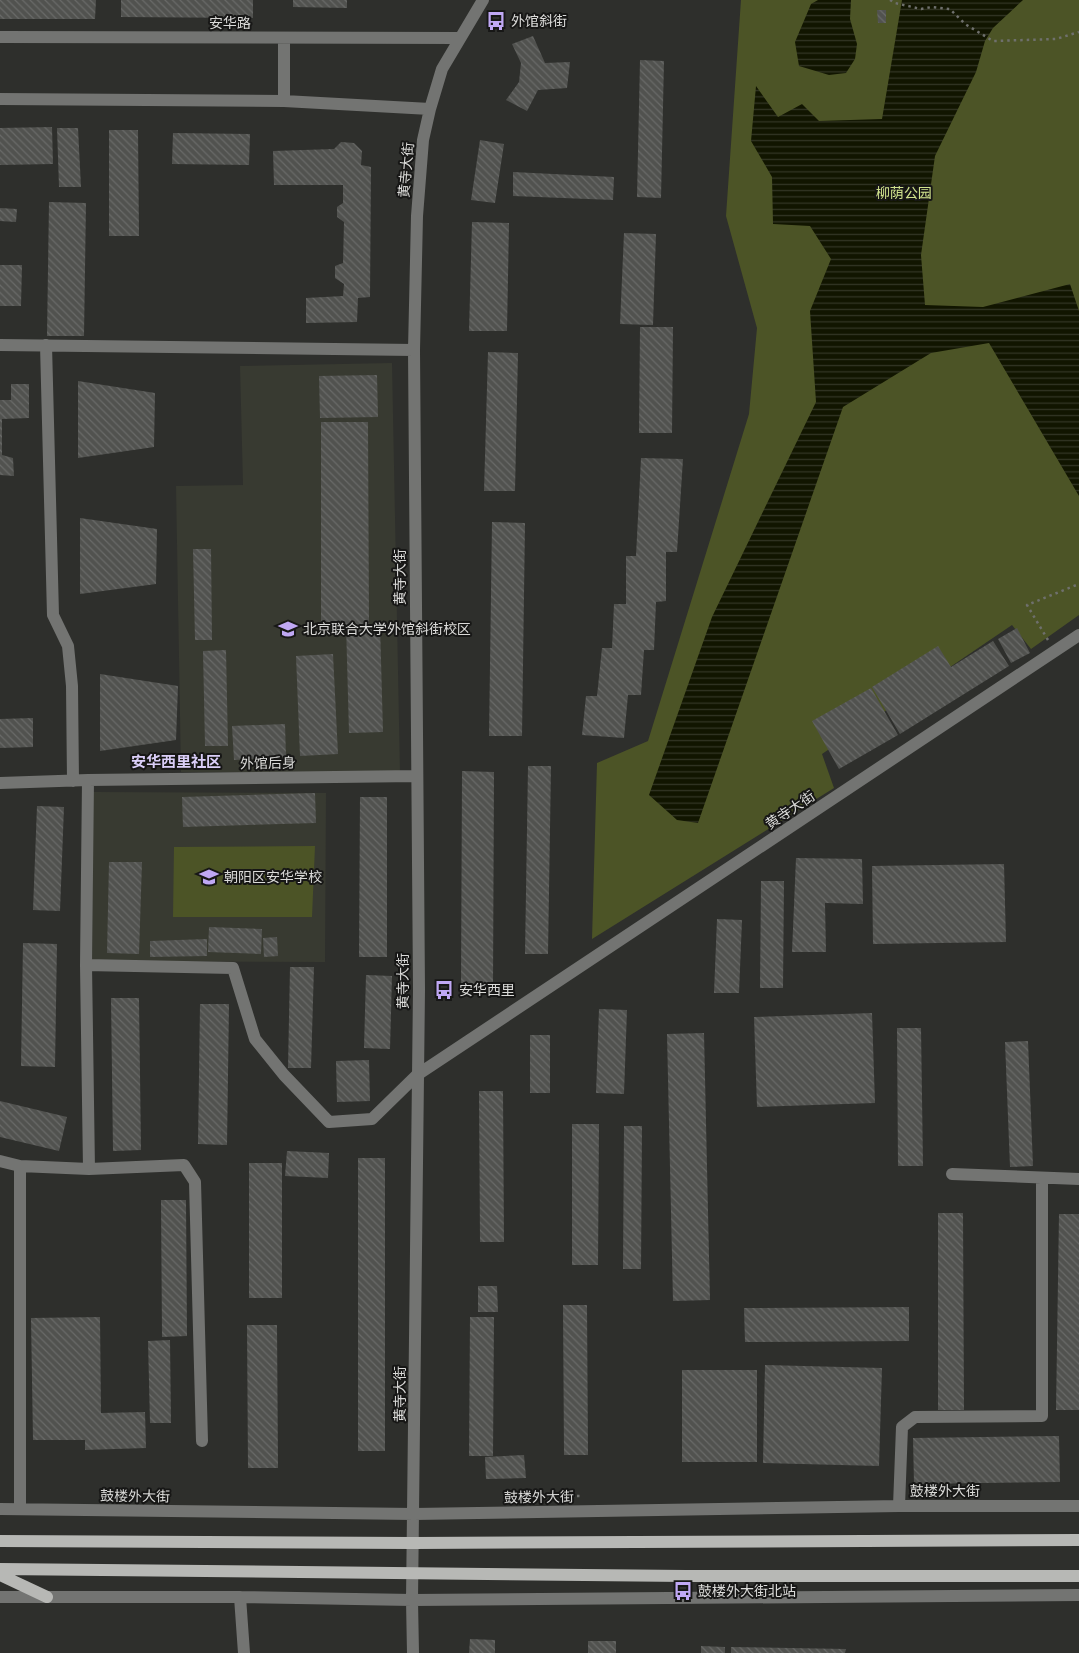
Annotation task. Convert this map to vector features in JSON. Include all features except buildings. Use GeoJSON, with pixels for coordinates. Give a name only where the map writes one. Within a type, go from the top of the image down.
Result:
{"type":"FeatureCollection","features":[{"type":"Feature","properties":{"kind":"main road"},"geometry":{"type":"LineString","coordinates":[[0,1541],[413,1543],[1079,1540]]}},
{"type":"Feature","properties":{"kind":"main road"},"geometry":{"type":"LineString","coordinates":[[0,1569],[686,1576],[1079,1576]]}},
{"type":"Feature","properties":{"kind":"main road"},"geometry":{"type":"LineString","coordinates":[[0,1575],[47,1597]]}},
{"type":"Feature","properties":{"kind":"street"},"geometry":{"type":"LineString","coordinates":[[460,38],[484,0]]}},
{"type":"Feature","properties":{"kind":"street","name":"安华路"},"geometry":{"type":"LineString","coordinates":[[0,37],[460,38]]}},
{"type":"Feature","properties":{"kind":"street"},"geometry":{"type":"LineString","coordinates":[[284,38],[284,101]]}},
{"type":"Feature","properties":{"kind":"street","name":"黄寺大街"},"geometry":{"type":"LineString","coordinates":[[413,1653],[412,1574],[419,989],[414,350],[417,216],[423,140],[430,109],[442,69],[460,38]]}},
{"type":"Feature","properties":{"kind":"street"},"geometry":{"type":"LineString","coordinates":[[0,99],[284,101],[430,109]]}},
{"type":"Feature","properties":{"kind":"street"},"geometry":{"type":"LineString","coordinates":[[0,345],[414,350]]}},
{"type":"Feature","properties":{"kind":"street"},"geometry":{"type":"LineString","coordinates":[[46,345],[53,615],[68,646],[72,686],[73,781]]}},
{"type":"Feature","properties":{"kind":"street","name":"黄寺大街"},"geometry":{"type":"LineString","coordinates":[[86,965],[233,968],[255,1039],[284,1075],[329,1122],[372,1119],[417,1075],[1079,635]]}},
{"type":"Feature","properties":{"kind":"street","name":"外馆后身"},"geometry":{"type":"LineString","coordinates":[[0,783],[88,780],[416,776]]}},
{"type":"Feature","properties":{"kind":"street"},"geometry":{"type":"LineString","coordinates":[[88,780],[86,965],[88,1169]]}},
{"type":"Feature","properties":{"kind":"street"},"geometry":{"type":"LineString","coordinates":[[0,1160],[20,1166],[88,1169],[184,1165],[195,1182],[202,1441]]}},
{"type":"Feature","properties":{"kind":"street"},"geometry":{"type":"LineString","coordinates":[[20,1166],[20,1509]]}},
{"type":"Feature","properties":{"kind":"street"},"geometry":{"type":"LineString","coordinates":[[952,1174],[1079,1179]]}},
{"type":"Feature","properties":{"kind":"street"},"geometry":{"type":"LineString","coordinates":[[899,1506],[902,1428],[914,1417],[1042,1416],[1042,1178]]}},
{"type":"Feature","properties":{"kind":"street","name":"鼓楼外大街"},"geometry":{"type":"LineString","coordinates":[[0,1509],[414,1514],[899,1506],[1079,1506]]}},
{"type":"Feature","properties":{"kind":"street"},"geometry":{"type":"LineString","coordinates":[[0,1598],[240,1597],[412,1600],[1079,1595]]}},
{"type":"Feature","properties":{"kind":"street"},"geometry":{"type":"LineString","coordinates":[[240,1597],[244,1653]]}},
{"type":"Feature","properties":{"kind":"path"},"geometry":{"type":"LineString","coordinates":[[890,0],[921,9],[932,7],[950,9],[965,24],[993,41],[1056,40],[1079,32]]}},
{"type":"Feature","properties":{"kind":"path"},"geometry":{"type":"LineString","coordinates":[[1056,651],[1027,605],[1079,584]]}},
{"type":"Feature","properties":{"kind":"path"},"geometry":{"type":"LineString","coordinates":[[512,1495],[580,1496]]}},
{"type":"Feature","properties":{"kind":"shaded area"},"geometry":{"type":"Polygon","coordinates":[[[818,0],[851,0],[850,19],[857,44],[855,59],[846,73],[829,75],[799,66],[795,42],[811,4],[818,0]]]}},
{"type":"Feature","properties":{"kind":"shaded area"},"geometry":{"type":"Polygon","coordinates":[[[902,0],[1023,0],[993,28],[985,41],[976,72],[935,156],[921,255],[925,305],[983,307],[1070,284],[1079,311],[1079,496],[989,343],[931,353],[843,407],[698,823],[677,820],[649,795],[712,617],[816,402],[810,311],[831,259],[810,226],[773,224],[772,177],[751,141],[756,86],[778,117],[802,104],[819,121],[882,119],[902,0]]]}},
{"type":"Feature","properties":{"kind":"shaded area","name":"北京联合大学外馆斜街校区"},"geometry":{"type":"Polygon","coordinates":[[[392,363],[400,773],[181,772],[176,486],[243,485],[240,366],[392,363]]]}},
{"type":"Feature","properties":{"kind":"shaded area","name":"朝阳区安华学校"},"geometry":{"type":"Polygon","coordinates":[[[93,792],[326,793],[325,962],[92,961],[93,792]]]}},
{"type":"Feature","properties":{"kind":"green space","name":"柳荫公园"},"geometry":{"type":"Polygon","coordinates":[[[741,0],[1079,0],[1079,615],[1031,649],[1012,625],[822,754],[834,788],[592,939],[597,763],[648,741],[749,414],[757,328],[726,216],[741,0]]]}},
{"type":"Feature","properties":{"kind":"green space"},"geometry":{"type":"Polygon","coordinates":[[[315,846],[312,917],[173,917],[174,847],[315,846]]]}},
{"type":"Feature","properties":{"kind":"place","name":"外馆斜街"},"geometry":{"type":"Point","coordinates":[496,21]}},
{"type":"Feature","properties":{"kind":"place","name":"北京联合大学外馆斜街校区"},"geometry":{"type":"Point","coordinates":[288,629]}},
{"type":"Feature","properties":{"kind":"place","name":"朝阳区安华学校"},"geometry":{"type":"Point","coordinates":[209,877]}},
{"type":"Feature","properties":{"kind":"place","name":"安华西里"},"geometry":{"type":"Point","coordinates":[444,990]}},
{"type":"Feature","properties":{"kind":"place","name":"鼓楼外大街北站"},"geometry":{"type":"Point","coordinates":[683,1591]}},
{"type":"Feature","properties":{"kind":"district","name":"安华西里社区"},"geometry":{"type":"Point","coordinates":[176,762]}}]}
